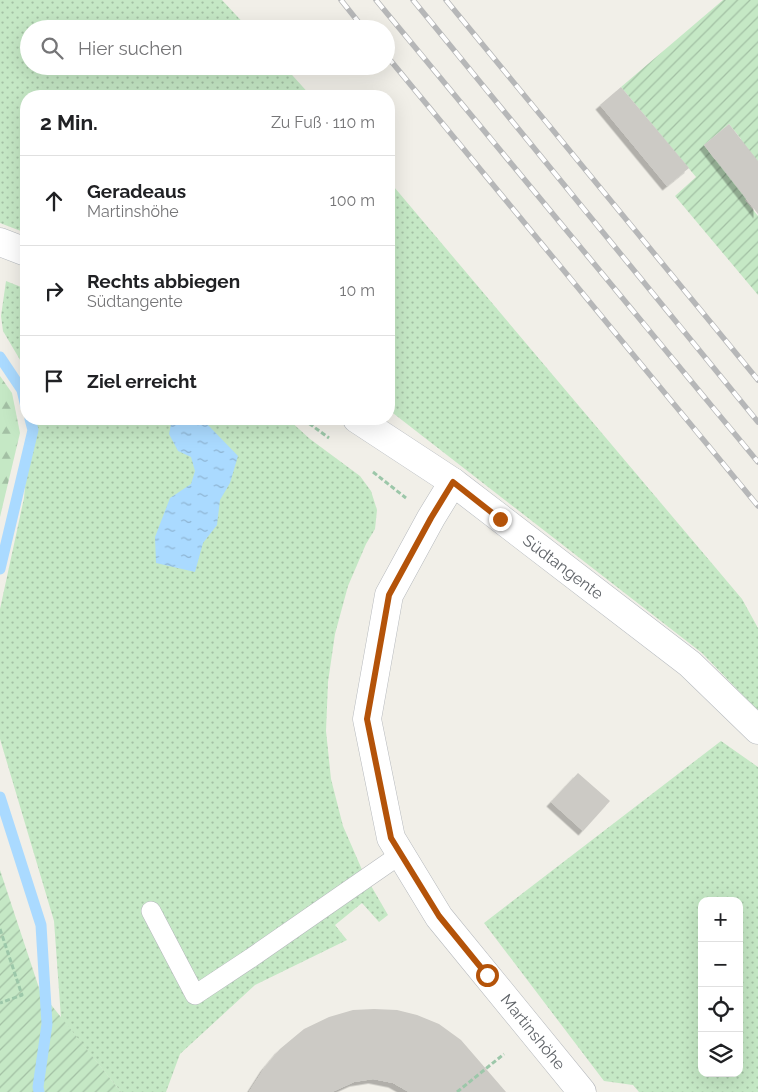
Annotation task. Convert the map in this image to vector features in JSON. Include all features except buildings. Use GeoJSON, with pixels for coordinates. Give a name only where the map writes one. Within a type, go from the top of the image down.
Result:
{"type":"FeatureCollection","features":[{"type":"Feature","properties":{"kind":"street"},"geometry":{"type":"LineString","coordinates":[[0,242],[20,250]]}},
{"type":"Feature","properties":{"kind":"street","name":"Südtangente"},"geometry":{"type":"LineString","coordinates":[[365,425],[453,482],[690,664],[758,730]]}},
{"type":"Feature","properties":{"kind":"street","name":"Martinshöhe"},"geometry":{"type":"LineString","coordinates":[[453,482],[389,595],[367,719],[391,838],[439,916],[582,1092]]}},
{"type":"Feature","properties":{"kind":"lane"},"geometry":{"type":"LineString","coordinates":[[151,911],[195,995],[400,854]]}},
{"type":"Feature","properties":{"kind":"path"},"geometry":{"type":"LineString","coordinates":[[0,928],[22,995],[0,1003]]}},
{"type":"Feature","properties":{"kind":"path"},"geometry":{"type":"LineString","coordinates":[[457,1092],[504,1054]]}},
{"type":"Feature","properties":{"kind":"green space"},"geometry":{"type":"Polygon","coordinates":[[[0,0],[222,0],[241,20],[20,20],[20,75],[292,75],[306,90],[20,90],[20,231],[0,223],[0,0]]]}},
{"type":"Feature","properties":{"kind":"green space"},"geometry":{"type":"Polygon","coordinates":[[[723,0],[758,0],[758,190],[745,200],[758,216],[758,295],[675,196],[696,177],[621,87],[723,0]],[[729,124],[704,145],[715,160],[741,139],[729,124]]]}},
{"type":"Feature","properties":{"kind":"green space"},"geometry":{"type":"Polygon","coordinates":[[[395,188],[742,599],[758,628],[758,711],[702,653],[395,415],[395,188]]]}},
{"type":"Feature","properties":{"kind":"green space"},"geometry":{"type":"Polygon","coordinates":[[[6,281],[20,287],[20,360],[3,331],[1,316],[6,281]]]}},
{"type":"Feature","properties":{"kind":"green space"},"geometry":{"type":"Polygon","coordinates":[[[0,376],[12,393],[20,433],[0,517],[0,376]]]}},
{"type":"Feature","properties":{"kind":"green space"},"geometry":{"type":"Polygon","coordinates":[[[30,425],[295,425],[310,439],[360,476],[371,491],[377,510],[375,529],[366,544],[348,586],[335,634],[328,682],[326,731],[331,779],[343,826],[363,872],[388,915],[379,922],[362,903],[335,925],[347,940],[255,985],[180,1054],[166,1092],[121,1092],[61,1018],[54,921],[0,739],[0,609],[24,498],[30,425]]]}},
{"type":"Feature","properties":{"kind":"green space"},"geometry":{"type":"Polygon","coordinates":[[[721,741],[758,767],[758,1092],[639,1092],[633,1085],[604,1081],[484,923],[721,741]]]}},
{"type":"Feature","properties":{"kind":"green space"},"geometry":{"type":"Polygon","coordinates":[[[0,870],[40,991],[121,1092],[0,1092],[0,870]]]}},
{"type":"Feature","properties":{"kind":"water"},"geometry":{"type":"Polygon","coordinates":[[[171,425],[208,425],[238,456],[230,483],[220,500],[217,525],[203,543],[195,572],[156,563],[155,537],[170,498],[191,484],[195,471],[191,457],[178,451],[169,434],[171,425]]]}},
{"type":"Feature","properties":{"kind":"waterway"},"geometry":{"type":"LineString","coordinates":[[0,357],[20,387]]}},
{"type":"Feature","properties":{"kind":"waterway"},"geometry":{"type":"LineString","coordinates":[[0,569],[33,430],[32,425]]}},
{"type":"Feature","properties":{"kind":"waterway"},"geometry":{"type":"LineString","coordinates":[[0,797],[41,925],[47,1024],[38,1087],[39,1092]]}},
{"type":"Feature","properties":{"kind":"railway"},"geometry":{"type":"LineString","coordinates":[[341,0],[357,20]]}},
{"type":"Feature","properties":{"kind":"railway"},"geometry":{"type":"LineString","coordinates":[[376,0],[393,20]]}},
{"type":"Feature","properties":{"kind":"railway"},"geometry":{"type":"LineString","coordinates":[[413,0],[758,422]]}},
{"type":"Feature","properties":{"kind":"railway"},"geometry":{"type":"LineString","coordinates":[[446,0],[758,380]]}},
{"type":"Feature","properties":{"kind":"railway"},"geometry":{"type":"LineString","coordinates":[[395,23],[758,462]]}},
{"type":"Feature","properties":{"kind":"railway"},"geometry":{"type":"LineString","coordinates":[[395,66],[758,506]]}},
{"type":"Feature","properties":{"kind":"route"},"geometry":{"type":"LineString","coordinates":[[487,975],[439,916],[391,838],[367,719],[389,595],[453,482],[500,519]]}}]}
